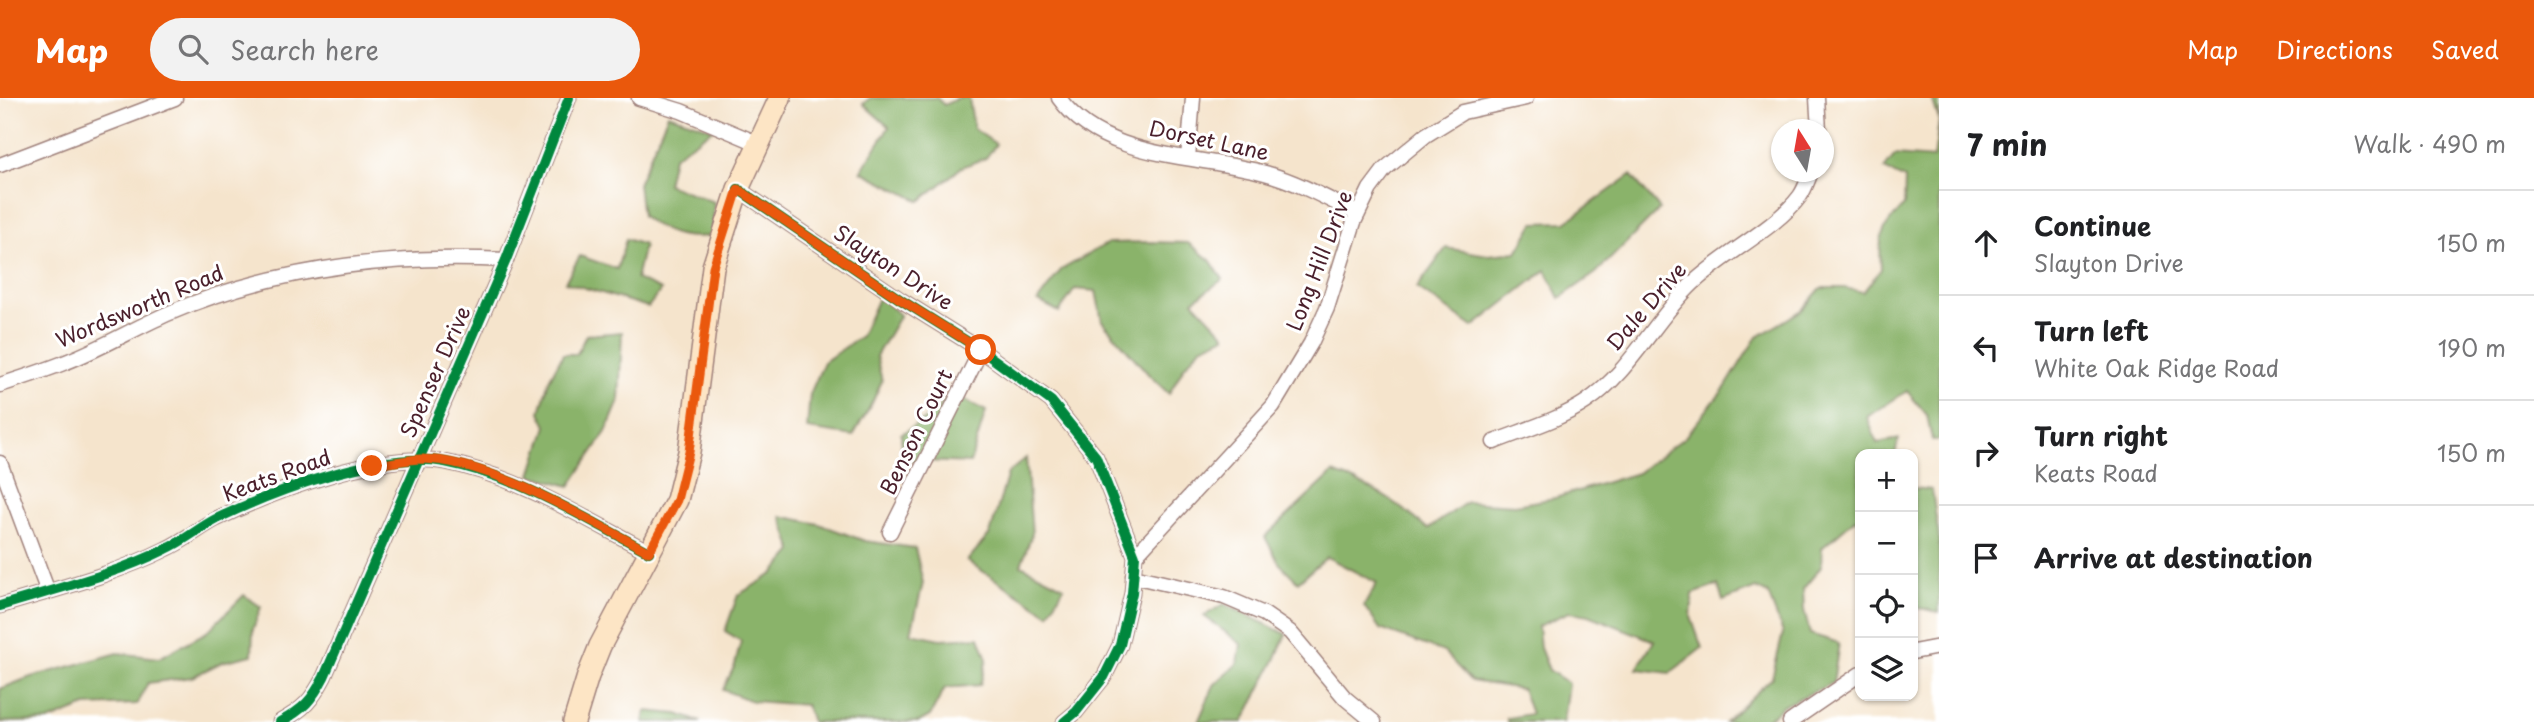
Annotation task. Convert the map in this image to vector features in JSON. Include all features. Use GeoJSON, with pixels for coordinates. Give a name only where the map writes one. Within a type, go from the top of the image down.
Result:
{"type":"FeatureCollection","features":[{"type":"Feature","properties":{"kind":"street"},"geometry":{"type":"LineString","coordinates":[[0,165],[175,98]]}},
{"type":"Feature","properties":{"kind":"street","name":"Spenser Drive"},"geometry":{"type":"LineString","coordinates":[[280,722],[297,713],[313,698],[324,677],[506,260],[569,98]]}},
{"type":"Feature","properties":{"kind":"street"},"geometry":{"type":"LineString","coordinates":[[639,98],[681,111],[757,143]]}},
{"type":"Feature","properties":{"kind":"street"},"geometry":{"type":"LineString","coordinates":[[574,722],[600,646],[677,500],[689,452],[713,267],[738,189],[780,98]]}},
{"type":"Feature","properties":{"kind":"street","name":"Dorset Lane"},"geometry":{"type":"LineString","coordinates":[[1059,98],[1070,113],[1108,136],[1139,149],[1265,173],[1300,186],[1358,214]]}},
{"type":"Feature","properties":{"kind":"street"},"geometry":{"type":"LineString","coordinates":[[1188,158],[1193,98]]}},
{"type":"Feature","properties":{"kind":"street","name":"Long Hill Drive"},"geometry":{"type":"LineString","coordinates":[[1135,555],[1273,405],[1311,343],[1327,308],[1358,214],[1370,189],[1385,169],[1444,122],[1463,112],[1526,98]]}},
{"type":"Feature","properties":{"kind":"street"},"geometry":{"type":"LineString","coordinates":[[1817,98],[1818,119]]}},
{"type":"Feature","properties":{"kind":"street","name":"Dale Drive"},"geometry":{"type":"LineString","coordinates":[[1494,442],[1586,402],[1625,366],[1690,286],[1792,204],[1801,195],[1807,182]]}},
{"type":"Feature","properties":{"kind":"street","name":"Slayton Drive"},"geometry":{"type":"LineString","coordinates":[[738,189],[901,300],[981,350],[1051,401],[1096,457],[1135,555]]}},
{"type":"Feature","properties":{"kind":"street","name":"Wordsworth Road"},"geometry":{"type":"LineString","coordinates":[[0,385],[66,362],[168,314],[240,288],[314,270],[389,260],[465,257],[506,260]]}},
{"type":"Feature","properties":{"kind":"street","name":"Benson Court"},"geometry":{"type":"LineString","coordinates":[[890,532],[981,350]]}},
{"type":"Feature","properties":{"kind":"street","name":"Keats Road"},"geometry":{"type":"LineString","coordinates":[[0,606],[97,577],[166,549],[214,520],[275,493],[318,478],[419,459],[476,470],[525,488],[649,552]]}},
{"type":"Feature","properties":{"kind":"street"},"geometry":{"type":"LineString","coordinates":[[0,463],[48,592]]}},
{"type":"Feature","properties":{"kind":"street"},"geometry":{"type":"LineString","coordinates":[[1064,722],[1076,712],[1104,677],[1120,645],[1132,593],[1135,555]]}},
{"type":"Feature","properties":{"kind":"street"},"geometry":{"type":"LineString","coordinates":[[1133,576],[1224,597],[1264,614],[1290,632],[1345,698],[1374,722]]}},
{"type":"Feature","properties":{"kind":"street"},"geometry":{"type":"LineString","coordinates":[[1918,651],[1939,647]]}},
{"type":"Feature","properties":{"kind":"street"},"geometry":{"type":"LineString","coordinates":[[1790,722],[1855,677]]}},
{"type":"Feature","properties":{"kind":"green space"},"geometry":{"type":"Polygon","coordinates":[[[870,98],[937,98],[944,105],[958,98],[969,98],[974,129],[996,144],[986,158],[962,167],[920,201],[861,171],[889,127],[863,104],[870,98]]]}},
{"type":"Feature","properties":{"kind":"green space"},"geometry":{"type":"Polygon","coordinates":[[[1932,98],[1939,98],[1939,120],[1932,98]]]}},
{"type":"Feature","properties":{"kind":"green space"},"geometry":{"type":"Polygon","coordinates":[[[668,114],[713,129],[673,157],[667,184],[714,202],[713,236],[676,234],[659,228],[642,216],[638,184],[668,114]]]}},
{"type":"Feature","properties":{"kind":"green space"},"geometry":{"type":"Polygon","coordinates":[[[1939,120],[1939,440],[1932,440],[1927,415],[1907,391],[1867,417],[1877,443],[1899,439],[1896,449],[1855,449],[1855,519],[1822,548],[1821,567],[1803,589],[1804,610],[1810,634],[1839,643],[1833,683],[1784,705],[1764,722],[1725,722],[1772,678],[1783,633],[1768,594],[1756,588],[1723,601],[1718,585],[1693,594],[1691,617],[1702,648],[1670,673],[1637,669],[1654,641],[1589,615],[1569,612],[1538,626],[1540,648],[1549,670],[1568,683],[1563,722],[1507,722],[1507,718],[1531,714],[1522,689],[1471,681],[1444,652],[1380,629],[1364,606],[1377,583],[1327,557],[1298,582],[1279,563],[1265,537],[1333,473],[1384,496],[1428,529],[1467,502],[1515,505],[1555,498],[1637,473],[1685,437],[1725,388],[1756,338],[1802,310],[1821,288],[1844,288],[1863,292],[1881,269],[1880,248],[1883,234],[1890,221],[1904,206],[1905,179],[1884,169],[1895,155],[1934,158],[1939,120]]]}},
{"type":"Feature","properties":{"kind":"green space"},"geometry":{"type":"Polygon","coordinates":[[[1631,175],[1660,209],[1596,273],[1560,298],[1546,270],[1473,327],[1417,288],[1446,248],[1488,255],[1517,252],[1534,223],[1566,222],[1631,175]]]}},
{"type":"Feature","properties":{"kind":"green space"},"geometry":{"type":"Polygon","coordinates":[[[626,239],[644,245],[636,279],[661,290],[648,307],[565,282],[580,256],[617,269],[626,239]]]}},
{"type":"Feature","properties":{"kind":"green space"},"geometry":{"type":"Polygon","coordinates":[[[1108,243],[1188,243],[1210,260],[1223,279],[1193,301],[1226,336],[1201,347],[1184,367],[1169,394],[1102,321],[1096,291],[1075,289],[1059,312],[1038,301],[1061,270],[1108,243]]]}},
{"type":"Feature","properties":{"kind":"green space"},"geometry":{"type":"Polygon","coordinates":[[[879,296],[900,315],[876,356],[882,381],[872,403],[853,436],[807,429],[810,394],[824,362],[861,336],[879,296]]]}},
{"type":"Feature","properties":{"kind":"green space"},"geometry":{"type":"Polygon","coordinates":[[[622,332],[619,401],[606,432],[570,486],[531,475],[547,426],[540,412],[549,380],[563,354],[577,354],[586,335],[622,332]]]}},
{"type":"Feature","properties":{"kind":"green space"},"geometry":{"type":"Polygon","coordinates":[[[952,394],[986,411],[970,463],[902,460],[901,434],[927,418],[952,394]]]}},
{"type":"Feature","properties":{"kind":"green space"},"geometry":{"type":"Polygon","coordinates":[[[1026,458],[1032,534],[1021,565],[1064,587],[1049,614],[967,561],[990,534],[1008,473],[1026,458]]]}},
{"type":"Feature","properties":{"kind":"green space"},"geometry":{"type":"Polygon","coordinates":[[[1918,489],[1932,490],[1939,538],[1939,612],[1918,608],[1918,489]]]}},
{"type":"Feature","properties":{"kind":"green space"},"geometry":{"type":"Polygon","coordinates":[[[781,516],[819,524],[865,541],[915,548],[923,583],[911,633],[941,639],[979,637],[987,659],[980,685],[945,688],[930,716],[919,722],[812,722],[806,705],[752,701],[723,690],[735,665],[741,641],[725,631],[738,595],[773,574],[793,551],[781,516]]]}},
{"type":"Feature","properties":{"kind":"green space"},"geometry":{"type":"Polygon","coordinates":[[[244,595],[261,607],[253,629],[252,655],[222,662],[192,677],[148,683],[137,704],[86,706],[48,721],[0,722],[0,689],[28,678],[118,653],[159,658],[207,632],[244,595]]]}},
{"type":"Feature","properties":{"kind":"green space"},"geometry":{"type":"Polygon","coordinates":[[[1224,604],[1286,634],[1243,722],[1198,722],[1214,685],[1238,663],[1241,644],[1204,616],[1224,604]]]}},
{"type":"Feature","properties":{"kind":"green space"},"geometry":{"type":"Polygon","coordinates":[[[646,711],[677,714],[701,722],[644,722],[646,711]]]}},
{"type":"Feature","properties":{"kind":"cycle path"},"geometry":{"type":"LineString","coordinates":[[280,722],[306,703],[324,677],[506,260],[569,98]]}},
{"type":"Feature","properties":{"kind":"cycle path"},"geometry":{"type":"LineString","coordinates":[[738,189],[901,300],[981,350],[1051,401],[1096,457],[1135,556],[1132,593],[1120,645],[1104,677],[1076,712],[1064,722]]}},
{"type":"Feature","properties":{"kind":"cycle path"},"geometry":{"type":"LineString","coordinates":[[0,606],[84,581],[146,558],[173,546],[216,519],[297,485],[360,467],[390,462],[445,462],[499,477],[550,500],[649,552]]}},
{"type":"Feature","properties":{"kind":"route"},"geometry":{"type":"LineString","coordinates":[[372,466],[419,459],[445,462],[486,473],[525,488],[649,552],[677,500],[689,452],[713,267],[738,189],[901,300],[981,350]]}}]}
